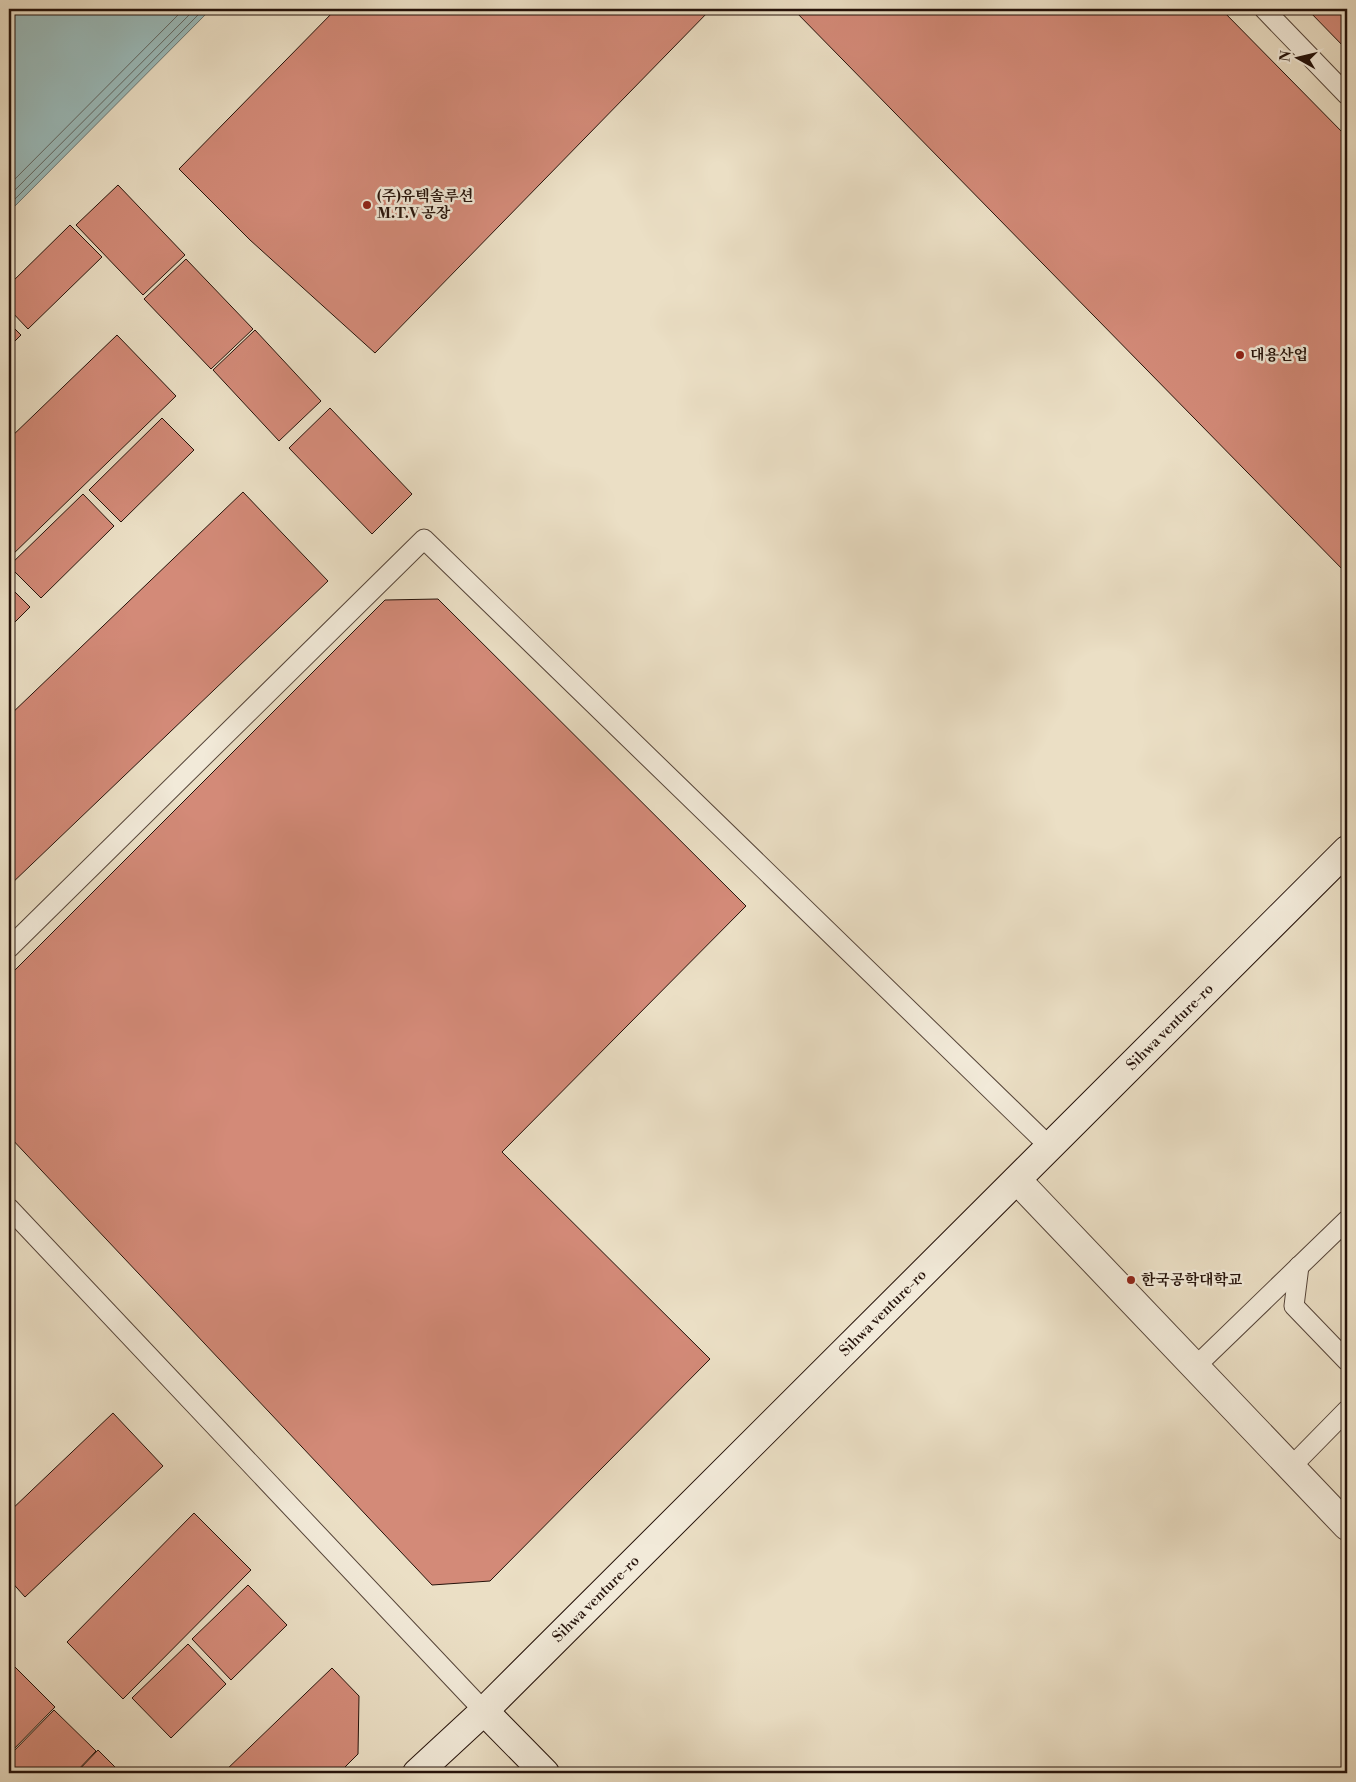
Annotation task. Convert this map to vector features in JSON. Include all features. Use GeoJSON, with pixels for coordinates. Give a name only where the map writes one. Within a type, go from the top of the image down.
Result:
{"type":"FeatureCollection","features":[{"type":"Feature","properties":{"kind":"street","name":"Sihwa venture-ro"},"geometry":{"type":"LineString","coordinates":[[417,1773],[484,1711],[1347,850]]}},
{"type":"Feature","properties":{"kind":"street"},"geometry":{"type":"LineString","coordinates":[[1017,1180],[1347,1526]]}},
{"type":"Feature","properties":{"kind":"street"},"geometry":{"type":"LineString","coordinates":[[484,1711],[544,1773]]}},
{"type":"Feature","properties":{"kind":"lane"},"geometry":{"type":"LineString","coordinates":[[1264,9],[1347,96]]}},
{"type":"Feature","properties":{"kind":"lane"},"geometry":{"type":"LineString","coordinates":[[9,948],[424,539],[1050,1146]]}},
{"type":"Feature","properties":{"kind":"lane"},"geometry":{"type":"LineString","coordinates":[[9,1208],[484,1711]]}},
{"type":"Feature","properties":{"kind":"lane"},"geometry":{"type":"LineString","coordinates":[[1195,1367],[1347,1220]]}},
{"type":"Feature","properties":{"kind":"lane"},"geometry":{"type":"LineString","coordinates":[[1299,1266],[1294,1306],[1347,1360]]}},
{"type":"Feature","properties":{"kind":"lane"},"geometry":{"type":"LineString","coordinates":[[1291,1467],[1347,1410]]}},
{"type":"Feature","properties":{"kind":"water"},"geometry":{"type":"Polygon","coordinates":[[[9,9],[211,9],[9,212],[9,9]]]}},
{"type":"Feature","properties":{"kind":"building","name":"(주)유텍솔루션 M.T.V 공장"},"geometry":{"type":"Polygon","coordinates":[[[336,9],[711,9],[375,353],[250,240],[179,169],[336,9]]]}},
{"type":"Feature","properties":{"kind":"building","name":"대용산업"},"geometry":{"type":"Polygon","coordinates":[[[793,9],[1221,9],[1347,137],[1347,574],[793,9]]]}},
{"type":"Feature","properties":{"kind":"building"},"geometry":{"type":"Polygon","coordinates":[[[1307,9],[1347,9],[1347,50],[1307,9]]]}},
{"type":"Feature","properties":{"kind":"building"},"geometry":{"type":"Polygon","coordinates":[[[118,185],[185,255],[143,295],[76,225],[118,185]]]}},
{"type":"Feature","properties":{"kind":"building"},"geometry":{"type":"Polygon","coordinates":[[[70,225],[102,257],[28,329],[9,309],[9,285],[70,225]]]}},
{"type":"Feature","properties":{"kind":"building"},"geometry":{"type":"Polygon","coordinates":[[[186,259],[253,329],[211,369],[144,299],[186,259]]]}},
{"type":"Feature","properties":{"kind":"building"},"geometry":{"type":"Polygon","coordinates":[[[9,323],[21,335],[9,347],[9,323]]]}},
{"type":"Feature","properties":{"kind":"building"},"geometry":{"type":"Polygon","coordinates":[[[255,330],[321,401],[279,441],[213,370],[255,330]]]}},
{"type":"Feature","properties":{"kind":"building"},"geometry":{"type":"Polygon","coordinates":[[[117,335],[176,396],[9,558],[9,439],[117,335]]]}},
{"type":"Feature","properties":{"kind":"building"},"geometry":{"type":"Polygon","coordinates":[[[330,408],[412,494],[372,534],[289,448],[330,408]]]}},
{"type":"Feature","properties":{"kind":"building"},"geometry":{"type":"Polygon","coordinates":[[[162,418],[194,450],[121,522],[89,490],[162,418]]]}},
{"type":"Feature","properties":{"kind":"building"},"geometry":{"type":"Polygon","coordinates":[[[243,492],[328,581],[9,886],[9,716],[243,492]]]}},
{"type":"Feature","properties":{"kind":"building"},"geometry":{"type":"Polygon","coordinates":[[[83,494],[114,526],[41,598],[9,566],[83,494]]]}},
{"type":"Feature","properties":{"kind":"building"},"geometry":{"type":"Polygon","coordinates":[[[9,586],[30,607],[9,628],[9,586]]]}},
{"type":"Feature","properties":{"kind":"building"},"geometry":{"type":"Polygon","coordinates":[[[438,599],[746,906],[502,1152],[710,1359],[490,1581],[432,1585],[9,1136],[9,976],[385,600],[438,599]]]}},
{"type":"Feature","properties":{"kind":"building"},"geometry":{"type":"Polygon","coordinates":[[[113,1413],[163,1466],[25,1597],[9,1579],[9,1512],[113,1413]]]}},
{"type":"Feature","properties":{"kind":"building"},"geometry":{"type":"Polygon","coordinates":[[[194,1513],[251,1570],[123,1699],[67,1642],[194,1513]]]}},
{"type":"Feature","properties":{"kind":"building"},"geometry":{"type":"Polygon","coordinates":[[[248,1585],[287,1625],[231,1680],[192,1639],[248,1585]]]}},
{"type":"Feature","properties":{"kind":"building"},"geometry":{"type":"Polygon","coordinates":[[[188,1644],[226,1684],[171,1738],[132,1698],[188,1644]]]}},
{"type":"Feature","properties":{"kind":"building"},"geometry":{"type":"Polygon","coordinates":[[[9,1656],[14,1661],[9,1666],[9,1656]]]}},
{"type":"Feature","properties":{"kind":"building"},"geometry":{"type":"Polygon","coordinates":[[[13,1665],[55,1707],[9,1754],[9,1669],[13,1665]]]}},
{"type":"Feature","properties":{"kind":"building"},"geometry":{"type":"Polygon","coordinates":[[[332,1668],[359,1696],[358,1754],[339,1773],[223,1773],[332,1668]]]}},
{"type":"Feature","properties":{"kind":"building"},"geometry":{"type":"Polygon","coordinates":[[[54,1710],[96,1751],[75,1773],[12,1773],[9,1770],[9,1756],[54,1710]]]}},
{"type":"Feature","properties":{"kind":"building"},"geometry":{"type":"Polygon","coordinates":[[[98,1750],[121,1773],[76,1773],[98,1750]]]}},
{"type":"Feature","properties":{"kind":"place","name":"(주)유텍솔루션 M.T.V 공장"},"geometry":{"type":"Point","coordinates":[367,205]}},
{"type":"Feature","properties":{"kind":"place","name":"대용산업"},"geometry":{"type":"Point","coordinates":[1240,355]}},
{"type":"Feature","properties":{"kind":"place","name":"한국공학대학교"},"geometry":{"type":"Point","coordinates":[1131,1280]}}]}
